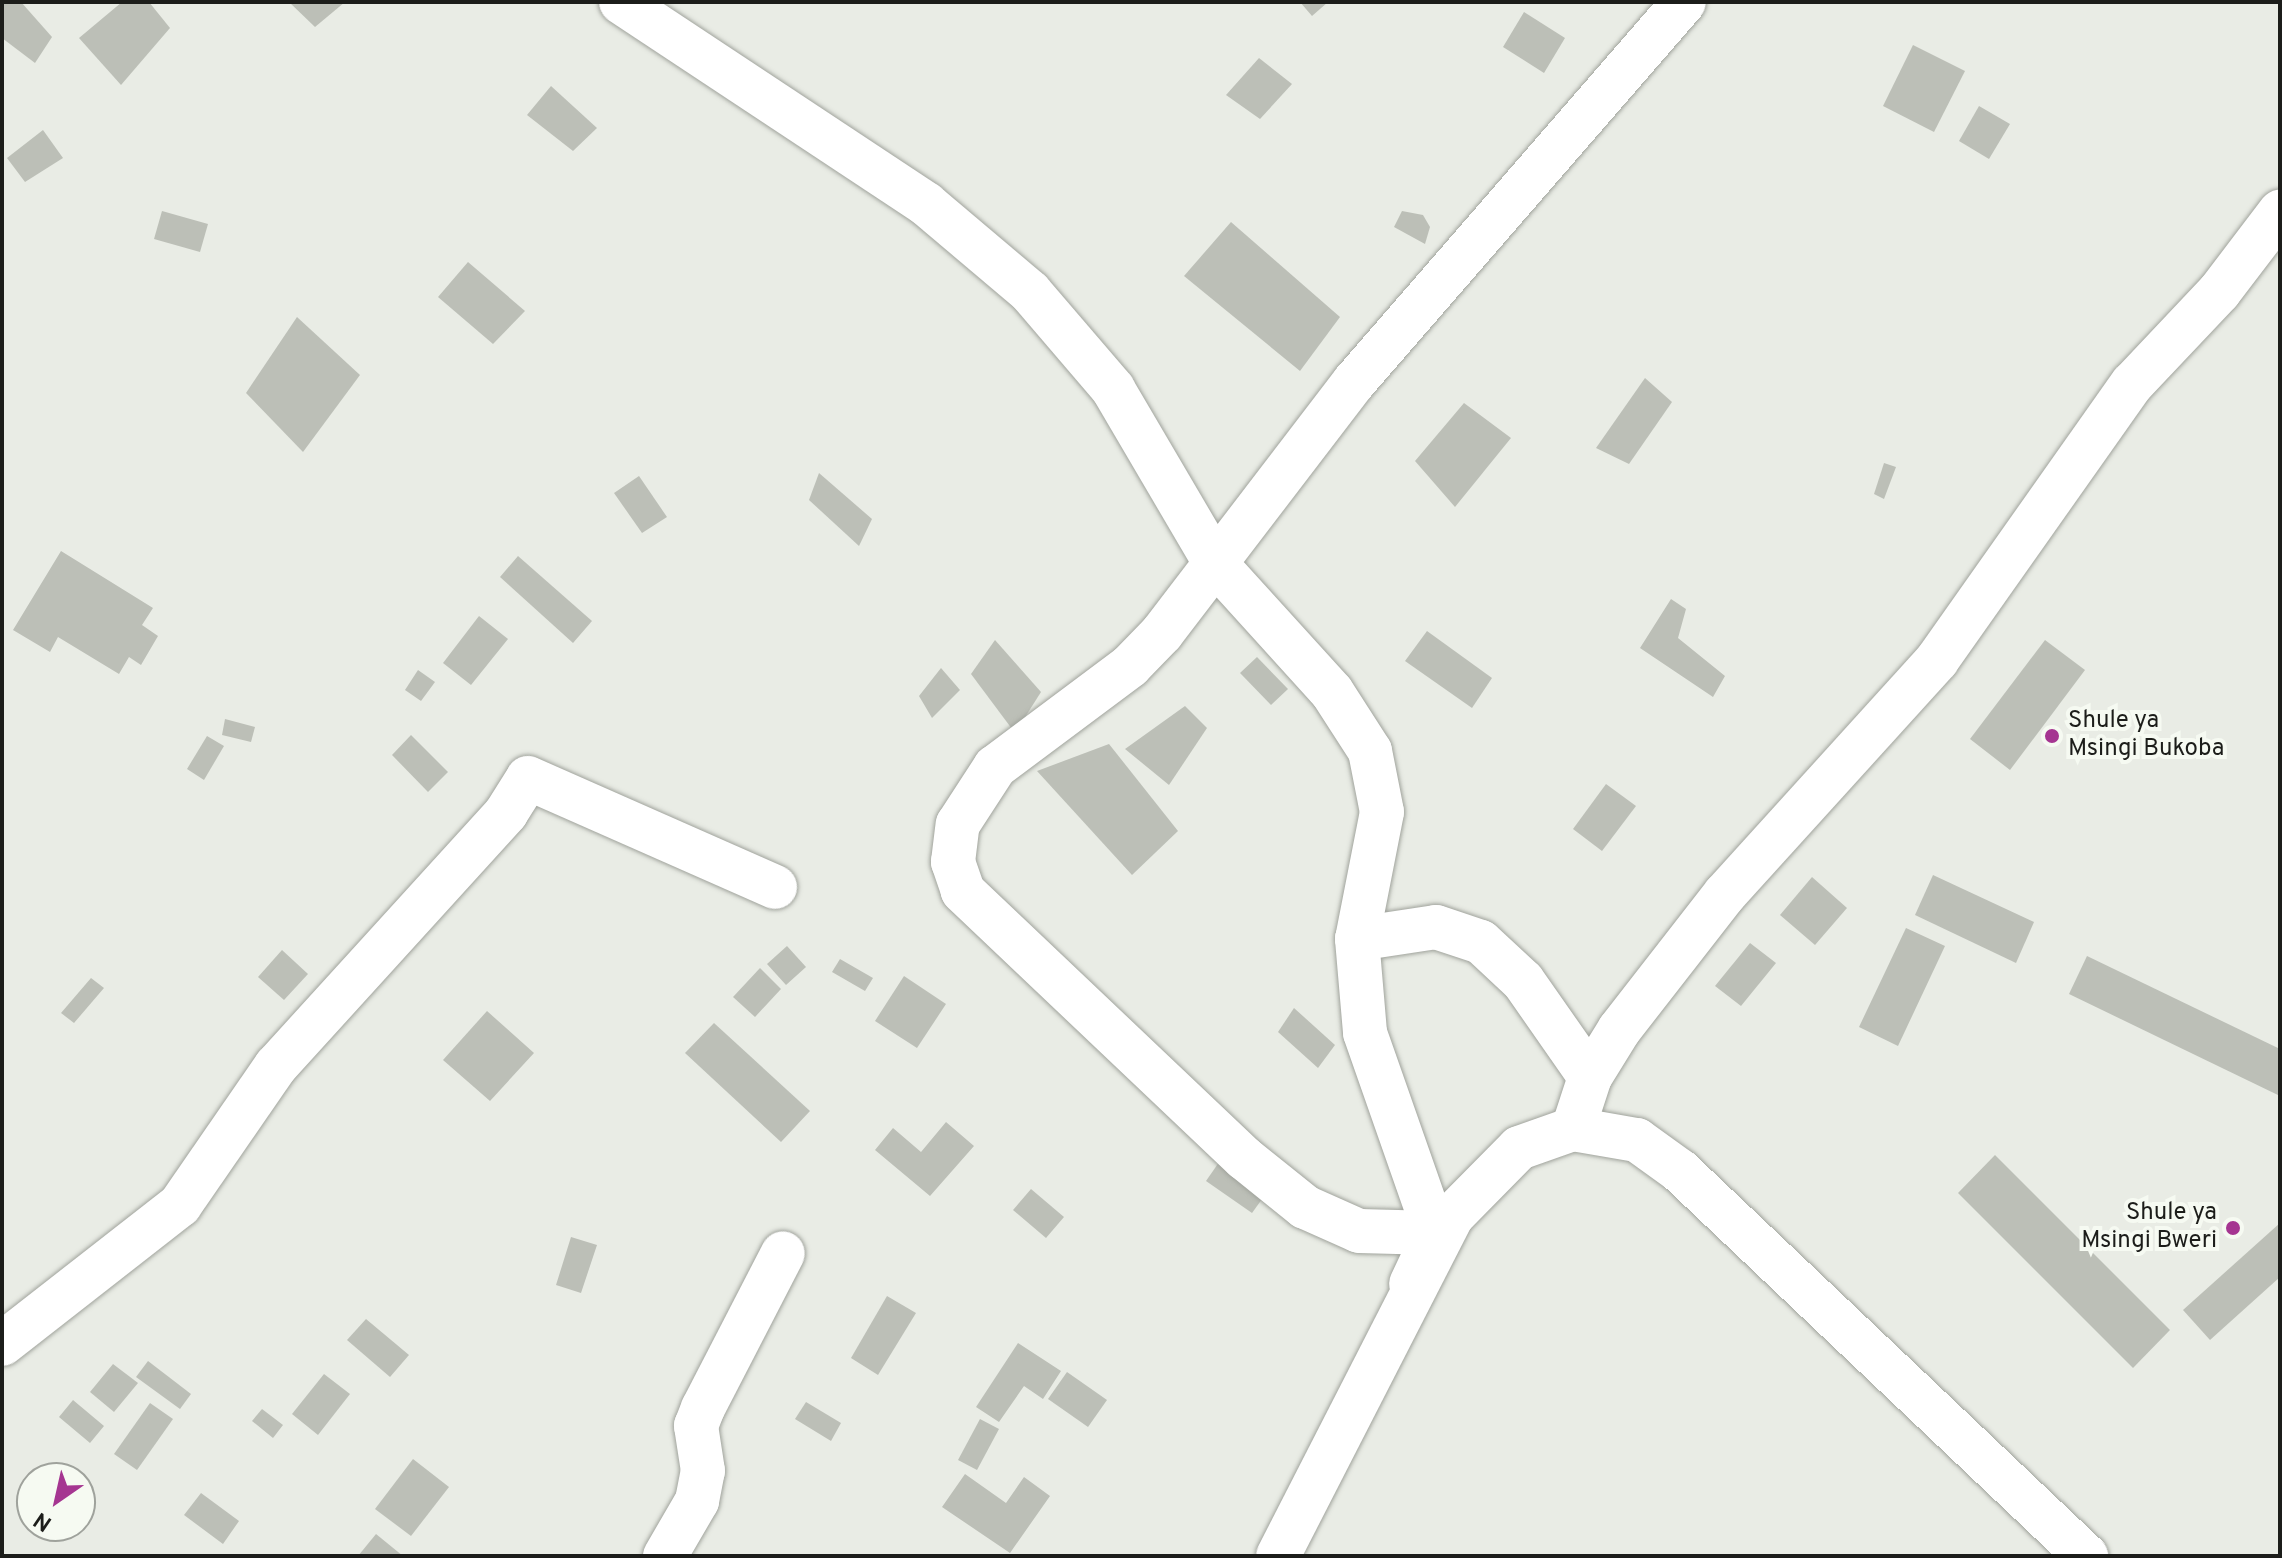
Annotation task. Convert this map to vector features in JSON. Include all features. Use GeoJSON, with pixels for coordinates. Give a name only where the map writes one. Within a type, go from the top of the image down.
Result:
{"type":"FeatureCollection","features":[{"type":"Feature","properties":{"kind":"street"},"geometry":{"type":"LineString","coordinates":[[621,2],[926,204],[1030,292],[1113,389],[1215,563],[1332,692],[1370,751],[1382,812],[1357,939],[1365,1033],[1435,1233],[1278,1556]]}},
{"type":"Feature","properties":{"kind":"street"},"geometry":{"type":"LineString","coordinates":[[1435,1233],[1359,1231],[1305,1207],[1043,975],[963,891],[953,862],[958,824],[995,767],[1130,666],[1215,563],[1354,382],[1684,2]]}},
{"type":"Feature","properties":{"kind":"street"},"geometry":{"type":"LineString","coordinates":[[1573,1129],[1590,1077],[1725,894],[1937,660],[2132,384],[2219,292],[2280,212]]}},
{"type":"Feature","properties":{"kind":"street"},"geometry":{"type":"LineString","coordinates":[[2,1344],[180,1205],[276,1066],[506,813],[528,778],[775,887]]}},
{"type":"Feature","properties":{"kind":"street"},"geometry":{"type":"LineString","coordinates":[[1357,939],[1436,927],[1481,942],[1523,981],[1590,1077]]}},
{"type":"Feature","properties":{"kind":"street"},"geometry":{"type":"LineString","coordinates":[[1411,1284],[1452,1216],[1519,1148],[1573,1129],[1637,1140],[1680,1171],[2086,1556]]}},
{"type":"Feature","properties":{"kind":"street"},"geometry":{"type":"LineString","coordinates":[[665,1556],[697,1501],[703,1408],[783,1253]]}},
{"type":"Feature","properties":{"kind":"building"},"geometry":{"type":"Polygon","coordinates":[[[2,2],[21,2],[52,37],[35,63],[2,38],[2,2]]]}},
{"type":"Feature","properties":{"kind":"building"},"geometry":{"type":"Polygon","coordinates":[[[122,2],[149,2],[170,28],[121,85],[79,38],[122,2]]]}},
{"type":"Feature","properties":{"kind":"building"},"geometry":{"type":"Polygon","coordinates":[[[289,2],[345,2],[315,27],[289,2]]]}},
{"type":"Feature","properties":{"kind":"building"},"geometry":{"type":"Polygon","coordinates":[[[1300,2],[1328,2],[1312,16],[1300,2]]]}},
{"type":"Feature","properties":{"kind":"building"},"geometry":{"type":"Polygon","coordinates":[[[1524,12],[1565,38],[1544,73],[1503,47],[1524,12]]]}},
{"type":"Feature","properties":{"kind":"building"},"geometry":{"type":"Polygon","coordinates":[[[1913,45],[1965,71],[1934,132],[1883,106],[1913,45]]]}},
{"type":"Feature","properties":{"kind":"building"},"geometry":{"type":"Polygon","coordinates":[[[1259,58],[1292,84],[1260,119],[1226,95],[1259,58]]]}},
{"type":"Feature","properties":{"kind":"building"},"geometry":{"type":"Polygon","coordinates":[[[551,86],[597,128],[573,151],[527,115],[551,86]]]}},
{"type":"Feature","properties":{"kind":"building"},"geometry":{"type":"Polygon","coordinates":[[[1979,106],[2010,124],[1989,159],[1959,141],[1979,106]]]}},
{"type":"Feature","properties":{"kind":"building"},"geometry":{"type":"Polygon","coordinates":[[[43,130],[63,158],[25,182],[7,158],[43,130]]]}},
{"type":"Feature","properties":{"kind":"building"},"geometry":{"type":"Polygon","coordinates":[[[162,211],[208,224],[200,252],[154,239],[162,211]]]}},
{"type":"Feature","properties":{"kind":"building"},"geometry":{"type":"Polygon","coordinates":[[[1402,211],[1423,215],[1430,227],[1425,244],[1394,227],[1402,211]]]}},
{"type":"Feature","properties":{"kind":"building"},"geometry":{"type":"Polygon","coordinates":[[[1231,222],[1340,317],[1300,371],[1184,276],[1231,222]]]}},
{"type":"Feature","properties":{"kind":"building"},"geometry":{"type":"Polygon","coordinates":[[[468,262],[525,311],[493,344],[438,297],[468,262]]]}},
{"type":"Feature","properties":{"kind":"building"},"geometry":{"type":"Polygon","coordinates":[[[297,317],[360,375],[303,452],[246,393],[297,317]]]}},
{"type":"Feature","properties":{"kind":"building"},"geometry":{"type":"Polygon","coordinates":[[[1645,378],[1672,402],[1629,464],[1596,448],[1645,378]]]}},
{"type":"Feature","properties":{"kind":"building"},"geometry":{"type":"Polygon","coordinates":[[[1464,403],[1511,438],[1455,507],[1415,461],[1464,403]]]}},
{"type":"Feature","properties":{"kind":"building"},"geometry":{"type":"Polygon","coordinates":[[[1884,463],[1896,467],[1884,499],[1874,494],[1884,463]]]}},
{"type":"Feature","properties":{"kind":"building"},"geometry":{"type":"Polygon","coordinates":[[[819,473],[872,519],[859,546],[809,500],[819,473]]]}},
{"type":"Feature","properties":{"kind":"building"},"geometry":{"type":"Polygon","coordinates":[[[639,476],[667,517],[642,533],[614,493],[639,476]]]}},
{"type":"Feature","properties":{"kind":"building"},"geometry":{"type":"Polygon","coordinates":[[[61,551],[153,608],[142,625],[158,636],[141,665],[129,657],[119,674],[58,637],[50,652],[13,630],[61,551]]]}},
{"type":"Feature","properties":{"kind":"building"},"geometry":{"type":"Polygon","coordinates":[[[518,556],[592,621],[573,643],[500,577],[518,556]]]}},
{"type":"Feature","properties":{"kind":"building"},"geometry":{"type":"Polygon","coordinates":[[[1671,599],[1686,609],[1678,638],[1725,676],[1713,697],[1640,648],[1671,599]]]}},
{"type":"Feature","properties":{"kind":"building"},"geometry":{"type":"Polygon","coordinates":[[[479,616],[508,639],[471,685],[443,663],[479,616]]]}},
{"type":"Feature","properties":{"kind":"building"},"geometry":{"type":"Polygon","coordinates":[[[1427,631],[1492,678],[1472,708],[1405,661],[1427,631]]]}},
{"type":"Feature","properties":{"kind":"building"},"geometry":{"type":"Polygon","coordinates":[[[995,640],[1041,692],[1015,733],[971,674],[995,640]]]}},
{"type":"Feature","properties":{"kind":"building"},"geometry":{"type":"Polygon","coordinates":[[[2045,640],[2085,670],[2010,770],[1970,739],[2045,640]]]}},
{"type":"Feature","properties":{"kind":"building"},"geometry":{"type":"Polygon","coordinates":[[[1257,657],[1288,689],[1271,705],[1240,673],[1257,657]]]}},
{"type":"Feature","properties":{"kind":"building"},"geometry":{"type":"Polygon","coordinates":[[[941,668],[960,690],[932,718],[919,696],[941,668]]]}},
{"type":"Feature","properties":{"kind":"building"},"geometry":{"type":"Polygon","coordinates":[[[418,670],[435,682],[421,701],[405,690],[418,670]]]}},
{"type":"Feature","properties":{"kind":"building"},"geometry":{"type":"Polygon","coordinates":[[[1185,706],[1207,728],[1169,785],[1125,749],[1185,706]]]}},
{"type":"Feature","properties":{"kind":"building"},"geometry":{"type":"Polygon","coordinates":[[[225,719],[255,727],[251,742],[222,735],[225,719]]]}},
{"type":"Feature","properties":{"kind":"building"},"geometry":{"type":"Polygon","coordinates":[[[411,735],[448,772],[428,792],[392,755],[411,735]]]}},
{"type":"Feature","properties":{"kind":"building"},"geometry":{"type":"Polygon","coordinates":[[[207,736],[224,746],[204,780],[187,769],[207,736]]]}},
{"type":"Feature","properties":{"kind":"building"},"geometry":{"type":"Polygon","coordinates":[[[1109,744],[1178,831],[1132,875],[1037,771],[1109,744]]]}},
{"type":"Feature","properties":{"kind":"building"},"geometry":{"type":"Polygon","coordinates":[[[1606,784],[1636,806],[1602,851],[1573,829],[1606,784]]]}},
{"type":"Feature","properties":{"kind":"building"},"geometry":{"type":"Polygon","coordinates":[[[1933,875],[2034,922],[2016,963],[1915,915],[1933,875]]]}},
{"type":"Feature","properties":{"kind":"building"},"geometry":{"type":"Polygon","coordinates":[[[1812,877],[1847,908],[1815,945],[1780,915],[1812,877]]]}},
{"type":"Feature","properties":{"kind":"building"},"geometry":{"type":"Polygon","coordinates":[[[1906,928],[1945,946],[1898,1046],[1859,1027],[1906,928]]]}},
{"type":"Feature","properties":{"kind":"building"},"geometry":{"type":"Polygon","coordinates":[[[1750,943],[1776,963],[1741,1006],[1715,986],[1750,943]]]}},
{"type":"Feature","properties":{"kind":"building"},"geometry":{"type":"Polygon","coordinates":[[[787,946],[806,967],[786,985],[767,964],[787,946]]]}},
{"type":"Feature","properties":{"kind":"building"},"geometry":{"type":"Polygon","coordinates":[[[282,950],[308,974],[284,1000],[258,977],[282,950]]]}},
{"type":"Feature","properties":{"kind":"building"},"geometry":{"type":"Polygon","coordinates":[[[2087,956],[2280,1049],[2280,1096],[2069,994],[2087,956]]]}},
{"type":"Feature","properties":{"kind":"building"},"geometry":{"type":"Polygon","coordinates":[[[840,959],[873,978],[865,991],[832,972],[840,959]]]}},
{"type":"Feature","properties":{"kind":"building"},"geometry":{"type":"Polygon","coordinates":[[[760,968],[781,989],[755,1017],[733,997],[760,968]]]}},
{"type":"Feature","properties":{"kind":"building"},"geometry":{"type":"Polygon","coordinates":[[[904,976],[946,1004],[917,1048],[875,1021],[904,976]]]}},
{"type":"Feature","properties":{"kind":"building"},"geometry":{"type":"Polygon","coordinates":[[[91,978],[104,988],[74,1023],[61,1013],[91,978]]]}},
{"type":"Feature","properties":{"kind":"building"},"geometry":{"type":"Polygon","coordinates":[[[1294,1008],[1335,1045],[1318,1068],[1278,1032],[1294,1008]]]}},
{"type":"Feature","properties":{"kind":"building"},"geometry":{"type":"Polygon","coordinates":[[[487,1011],[534,1053],[490,1101],[443,1060],[487,1011]]]}},
{"type":"Feature","properties":{"kind":"building"},"geometry":{"type":"Polygon","coordinates":[[[714,1023],[810,1111],[781,1142],[685,1053],[714,1023]]]}},
{"type":"Feature","properties":{"kind":"building"},"geometry":{"type":"Polygon","coordinates":[[[946,1122],[974,1146],[930,1196],[875,1150],[893,1128],[921,1152],[946,1122]]]}},
{"type":"Feature","properties":{"kind":"building"},"geometry":{"type":"Polygon","coordinates":[[[1224,1155],[1270,1188],[1252,1213],[1206,1181],[1224,1155]]]}},
{"type":"Feature","properties":{"kind":"building"},"geometry":{"type":"Polygon","coordinates":[[[1995,1155],[2170,1330],[2133,1368],[1958,1193],[1995,1155]]]}},
{"type":"Feature","properties":{"kind":"building"},"geometry":{"type":"Polygon","coordinates":[[[1031,1189],[1064,1217],[1046,1238],[1013,1210],[1031,1189]]]}},
{"type":"Feature","properties":{"kind":"building"},"geometry":{"type":"Polygon","coordinates":[[[2280,1223],[2280,1277],[2210,1340],[2183,1310],[2280,1223]]]}},
{"type":"Feature","properties":{"kind":"building"},"geometry":{"type":"Polygon","coordinates":[[[571,1237],[597,1245],[581,1293],[556,1285],[571,1237]]]}},
{"type":"Feature","properties":{"kind":"building"},"geometry":{"type":"Polygon","coordinates":[[[887,1296],[916,1313],[878,1375],[851,1358],[887,1296]]]}},
{"type":"Feature","properties":{"kind":"building"},"geometry":{"type":"Polygon","coordinates":[[[366,1319],[409,1355],[390,1377],[347,1340],[366,1319]]]}},
{"type":"Feature","properties":{"kind":"building"},"geometry":{"type":"Polygon","coordinates":[[[1018,1343],[1061,1371],[1043,1399],[1024,1386],[999,1422],[976,1407],[1018,1343]]]}},
{"type":"Feature","properties":{"kind":"building"},"geometry":{"type":"Polygon","coordinates":[[[148,1361],[191,1394],[180,1409],[136,1377],[148,1361]]]}},
{"type":"Feature","properties":{"kind":"building"},"geometry":{"type":"Polygon","coordinates":[[[113,1364],[138,1383],[114,1412],[90,1392],[113,1364]]]}},
{"type":"Feature","properties":{"kind":"building"},"geometry":{"type":"Polygon","coordinates":[[[1067,1372],[1107,1400],[1088,1427],[1048,1399],[1067,1372]]]}},
{"type":"Feature","properties":{"kind":"building"},"geometry":{"type":"Polygon","coordinates":[[[324,1374],[350,1394],[318,1435],[292,1414],[324,1374]]]}},
{"type":"Feature","properties":{"kind":"building"},"geometry":{"type":"Polygon","coordinates":[[[73,1400],[104,1426],[90,1443],[59,1417],[73,1400]]]}},
{"type":"Feature","properties":{"kind":"building"},"geometry":{"type":"Polygon","coordinates":[[[806,1402],[841,1423],[831,1441],[795,1419],[806,1402]]]}},
{"type":"Feature","properties":{"kind":"building"},"geometry":{"type":"Polygon","coordinates":[[[150,1403],[173,1419],[137,1470],[114,1454],[150,1403]]]}},
{"type":"Feature","properties":{"kind":"building"},"geometry":{"type":"Polygon","coordinates":[[[262,1409],[283,1425],[273,1438],[252,1421],[262,1409]]]}},
{"type":"Feature","properties":{"kind":"building"},"geometry":{"type":"Polygon","coordinates":[[[980,1419],[999,1429],[977,1470],[958,1460],[980,1419]]]}},
{"type":"Feature","properties":{"kind":"building"},"geometry":{"type":"Polygon","coordinates":[[[413,1459],[449,1487],[411,1536],[375,1509],[413,1459]]]}},
{"type":"Feature","properties":{"kind":"building"},"geometry":{"type":"Polygon","coordinates":[[[965,1474],[1006,1503],[1024,1477],[1050,1496],[1010,1553],[942,1507],[965,1474]]]}},
{"type":"Feature","properties":{"kind":"building"},"geometry":{"type":"Polygon","coordinates":[[[201,1493],[239,1521],[223,1544],[184,1515],[201,1493]]]}},
{"type":"Feature","properties":{"kind":"building"},"geometry":{"type":"Polygon","coordinates":[[[376,1534],[403,1556],[358,1556],[376,1534]]]}},
{"type":"Feature","properties":{"kind":"place","name":"Shule ya Msingi Bukoba"},"geometry":{"type":"Point","coordinates":[2052,736]}},
{"type":"Feature","properties":{"kind":"place","name":"Shule ya Msingi Bweri"},"geometry":{"type":"Point","coordinates":[2233,1228]}}]}
